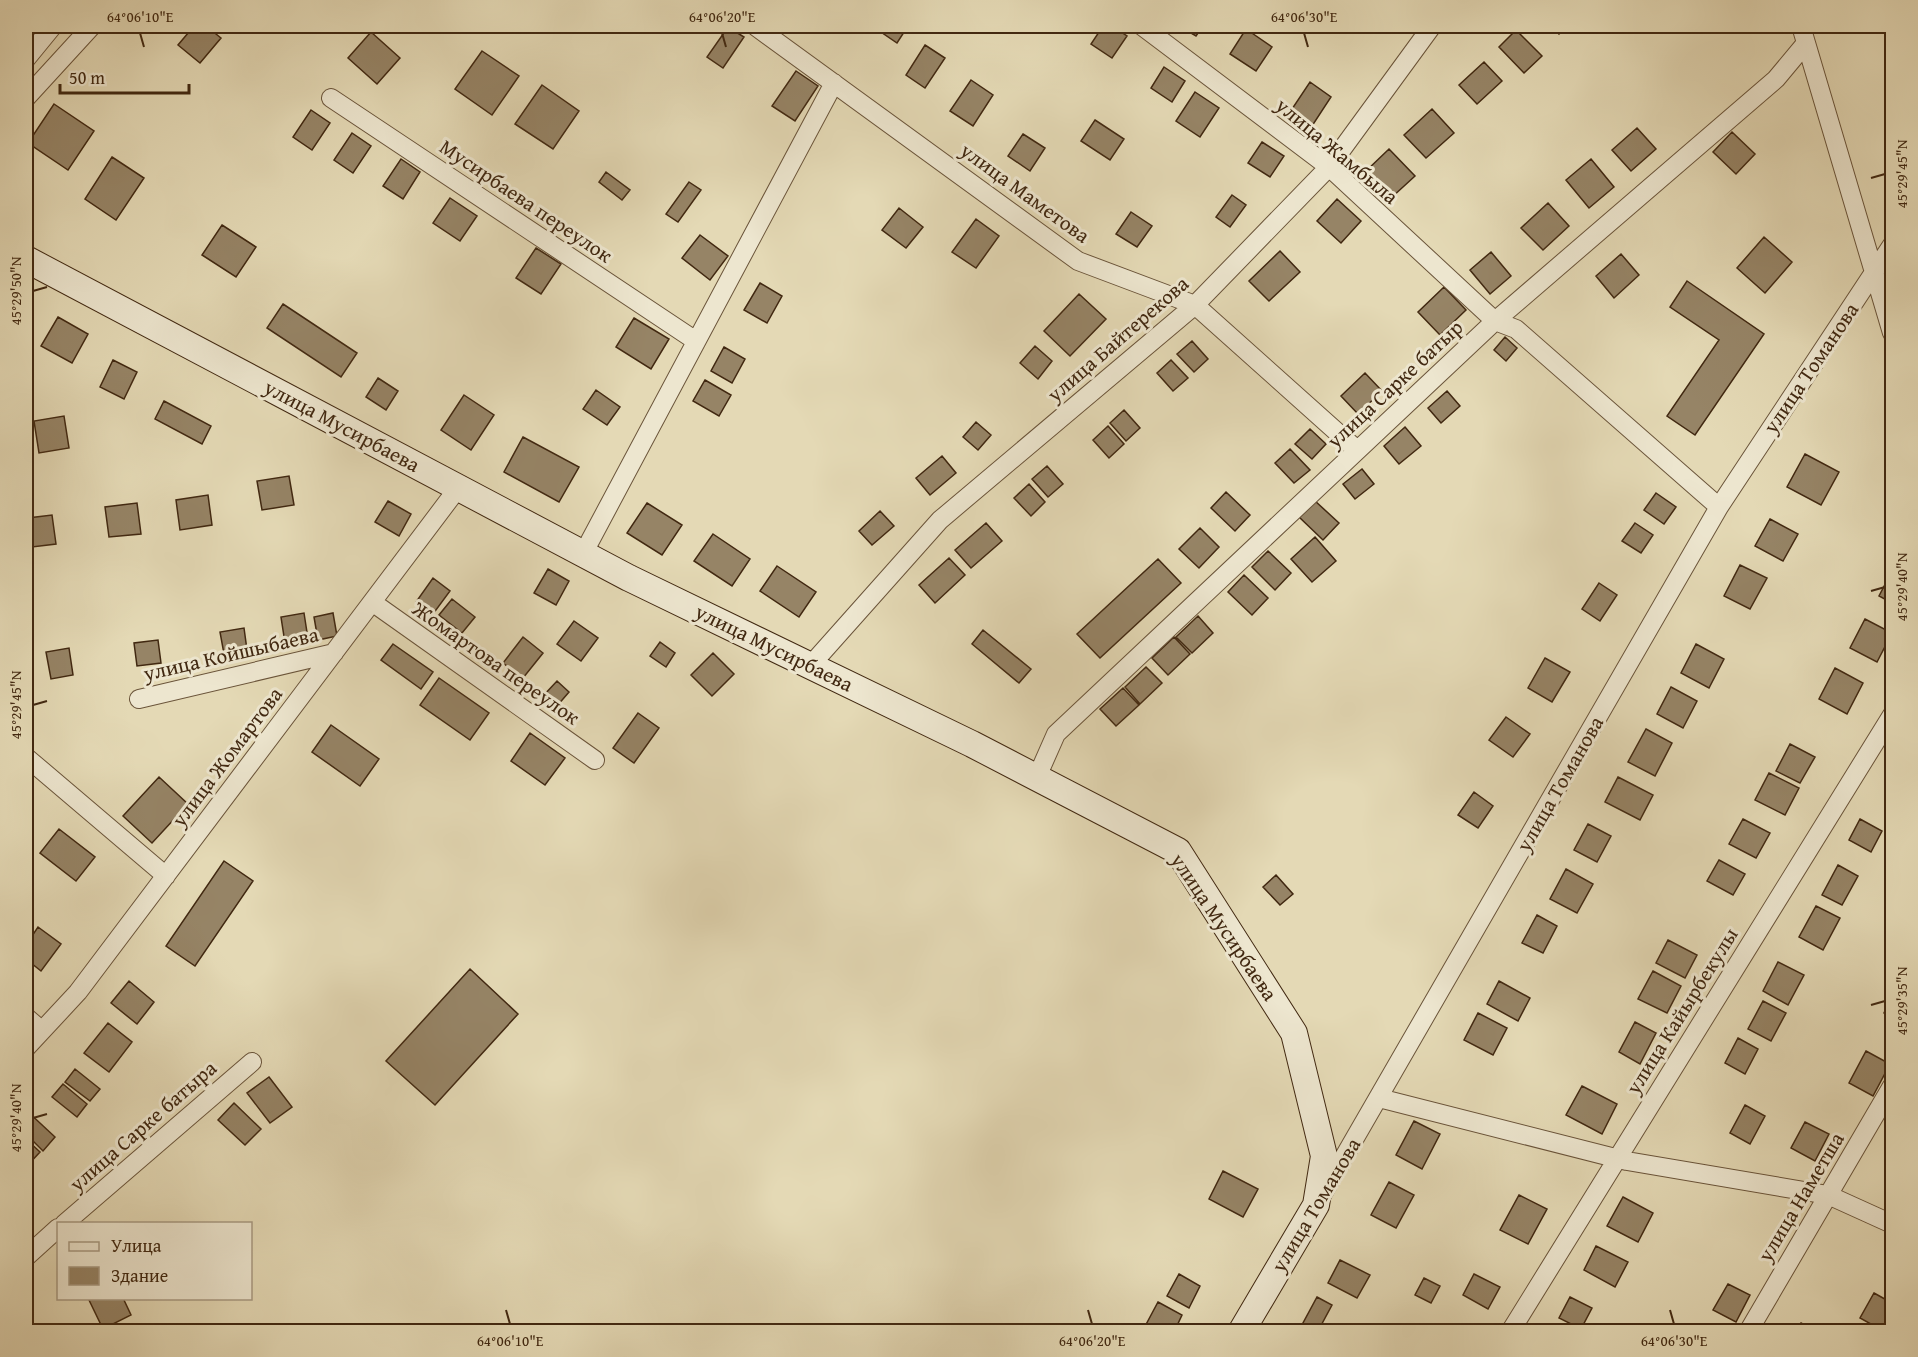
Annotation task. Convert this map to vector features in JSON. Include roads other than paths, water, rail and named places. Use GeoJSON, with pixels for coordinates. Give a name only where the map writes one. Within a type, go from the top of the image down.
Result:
{"type":"FeatureCollection","features":[{"type":"Feature","properties":{"kind":"street"},"geometry":{"type":"LineString","coordinates":[[26,59],[53,26]]}},
{"type":"Feature","properties":{"kind":"street"},"geometry":{"type":"LineString","coordinates":[[26,98],[92,26]]}},
{"type":"Feature","properties":{"kind":"street","name":"улица Маметова"},"geometry":{"type":"LineString","coordinates":[[755,26],[1078,261],[1195,305],[1357,450]]}},
{"type":"Feature","properties":{"kind":"street","name":"улица Жамбыла"},"geometry":{"type":"LineString","coordinates":[[1142,26],[1329,167],[1495,321],[1516,329],[1719,507]]}},
{"type":"Feature","properties":{"kind":"street","name":"улица Байтерекова"},"geometry":{"type":"LineString","coordinates":[[810,666],[940,520],[1195,305],[1329,167],[1432,26]]}},
{"type":"Feature","properties":{"kind":"street"},"geometry":{"type":"LineString","coordinates":[[1801,26],[1893,333]]}},
{"type":"Feature","properties":{"kind":"street","name":"улица Сарке батыр"},"geometry":{"type":"LineString","coordinates":[[1037,777],[1056,734],[1495,321],[1776,79],[1806,43]]}},
{"type":"Feature","properties":{"kind":"street"},"geometry":{"type":"LineString","coordinates":[[583,554],[834,83]]}},
{"type":"Feature","properties":{"kind":"street","name":"Мусирбаева переулок"},"geometry":{"type":"LineString","coordinates":[[331,98],[696,341]]}},
{"type":"Feature","properties":{"kind":"street","name":"улица Томанова"},"geometry":{"type":"LineString","coordinates":[[1244,1331],[1719,507],[1893,245]]}},
{"type":"Feature","properties":{"kind":"street","name":"улица Мусирбаева"},"geometry":{"type":"LineString","coordinates":[[29,266],[583,554],[1037,777],[1178,850],[1294,1033],[1324,1156],[1316,1205]]}},
{"type":"Feature","properties":{"kind":"street","name":"улица Жомартова"},"geometry":{"type":"LineString","coordinates":[[26,1048],[78,992],[458,488]]}},
{"type":"Feature","properties":{"kind":"street","name":"Жомартова переулок"},"geometry":{"type":"LineString","coordinates":[[372,602],[595,760]]}},
{"type":"Feature","properties":{"kind":"street","name":"улица Койшыбаева"},"geometry":{"type":"LineString","coordinates":[[139,699],[334,653]]}},
{"type":"Feature","properties":{"kind":"street","name":"улица Кайырбекулы"},"geometry":{"type":"LineString","coordinates":[[1510,1332],[1893,715]]}},
{"type":"Feature","properties":{"kind":"street"},"geometry":{"type":"LineString","coordinates":[[26,757],[166,876]]}},
{"type":"Feature","properties":{"kind":"street"},"geometry":{"type":"LineString","coordinates":[[26,1017],[41,1030]]}},
{"type":"Feature","properties":{"kind":"street","name":"улица Сарке батыра"},"geometry":{"type":"LineString","coordinates":[[66,1222],[252,1062]]}},
{"type":"Feature","properties":{"kind":"street","name":"улица Наметша"},"geometry":{"type":"LineString","coordinates":[[1748,1332],[1893,1086]]}},
{"type":"Feature","properties":{"kind":"street"},"geometry":{"type":"LineString","coordinates":[[1379,1098],[1616,1158],[1828,1195],[1893,1224]]}},
{"type":"Feature","properties":{"kind":"street"},"geometry":{"type":"LineString","coordinates":[[26,1257],[57,1229]]}}]}
